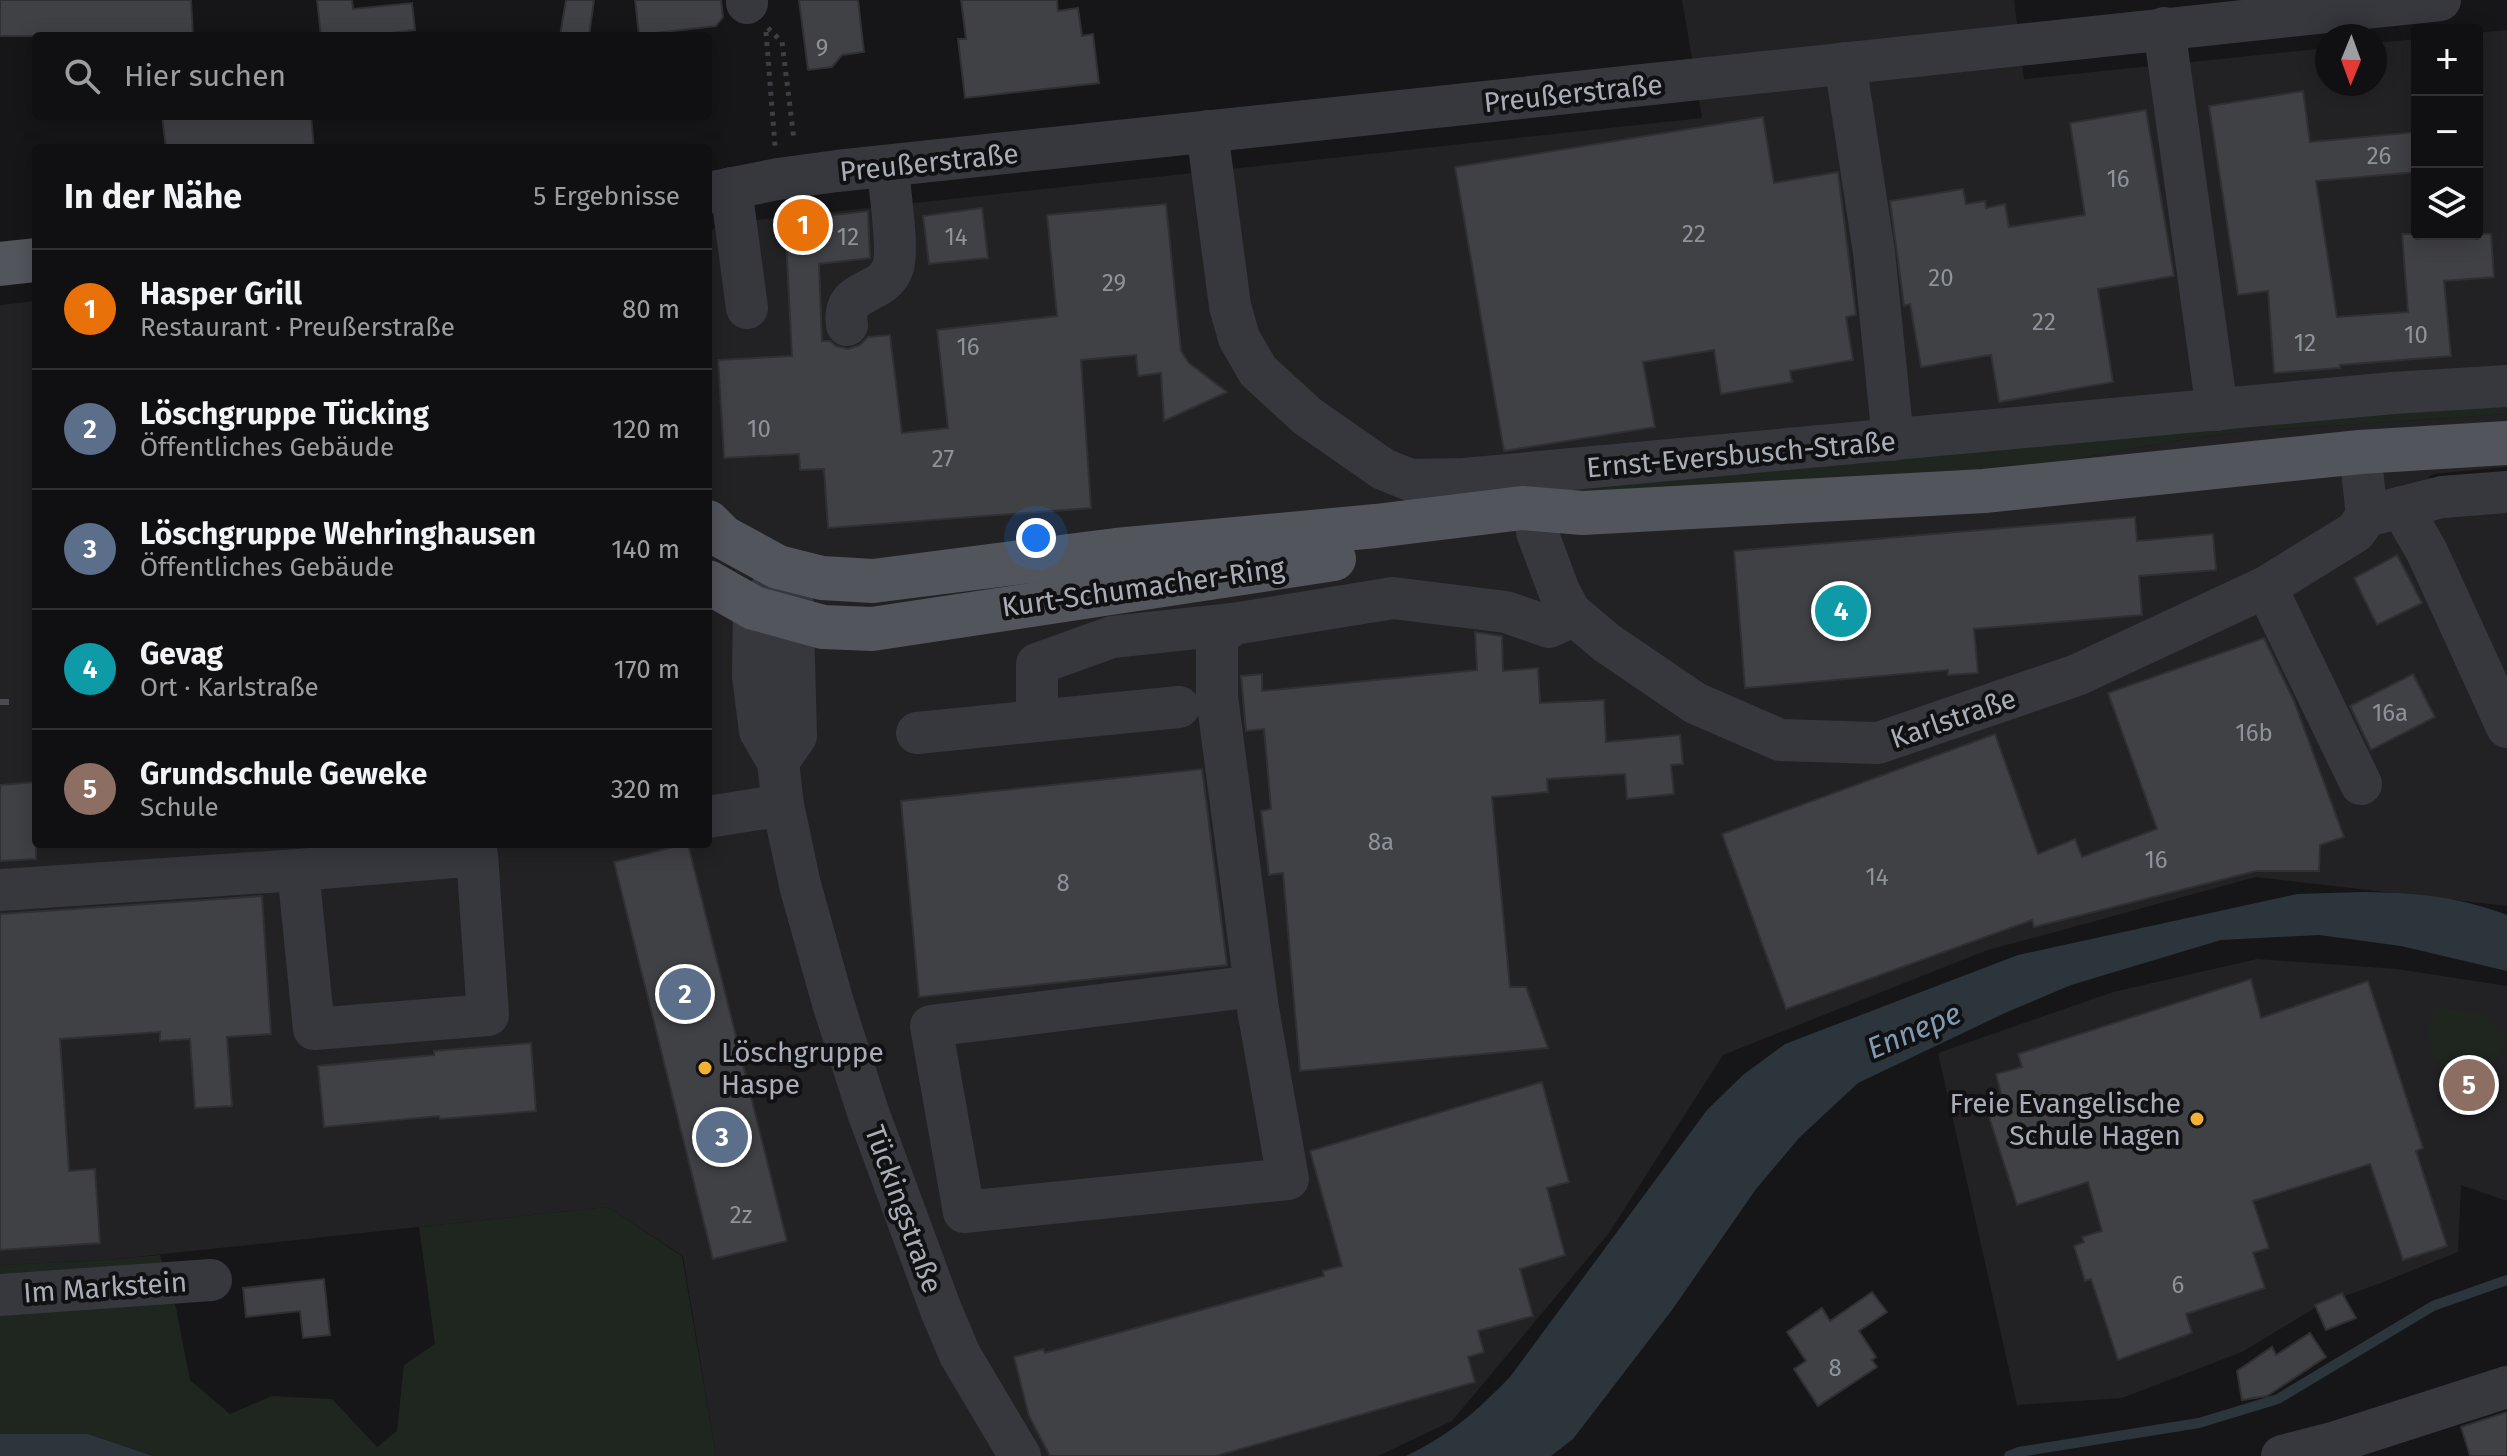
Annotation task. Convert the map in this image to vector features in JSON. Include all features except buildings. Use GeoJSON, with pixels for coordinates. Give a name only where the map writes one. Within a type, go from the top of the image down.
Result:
{"type":"FeatureCollection","features":[{"type":"Feature","properties":{"kind":"main road"},"geometry":{"type":"LineString","coordinates":[[0,264],[32,260]]}},
{"type":"Feature","properties":{"kind":"main road"},"geometry":{"type":"LineString","coordinates":[[1583,513],[1984,491],[2360,452],[2507,443]]}},
{"type":"Feature","properties":{"kind":"main road","name":"Kurt-Schumacher-Ring"},"geometry":{"type":"LineString","coordinates":[[712,526],[723,537],[778,567],[822,578],[873,581],[1116,550],[1376,526],[1522,508],[1583,513]]}},
{"type":"Feature","properties":{"kind":"main road","name":"Kurt-Schumacher-Ring"},"geometry":{"type":"LineString","coordinates":[[712,584],[773,613],[823,627],[872,629],[1207,577],[1537,532],[1583,513]]}},
{"type":"Feature","properties":{"kind":"street","name":"Preußerstraße"},"geometry":{"type":"LineString","coordinates":[[720,190],[888,166],[2440,0]]}},
{"type":"Feature","properties":{"kind":"street"},"geometry":{"type":"LineString","coordinates":[[2164,28],[2217,410]]}},
{"type":"Feature","properties":{"kind":"street"},"geometry":{"type":"LineString","coordinates":[[1845,63],[1874,252],[1893,440]]}},
{"type":"Feature","properties":{"kind":"street","name":"Ernst-Eversbusch-Straße"},"geometry":{"type":"LineString","coordinates":[[1207,131],[1230,306],[1239,338],[1258,371],[1307,416],[1383,469],[1410,480],[1464,479],[2507,386]]}},
{"type":"Feature","properties":{"kind":"street"},"geometry":{"type":"LineString","coordinates":[[847,325],[845,311],[853,298],[886,281],[894,265],[888,166]]}},
{"type":"Feature","properties":{"kind":"street"},"geometry":{"type":"LineString","coordinates":[[720,190],[747,308]]}},
{"type":"Feature","properties":{"kind":"street"},"geometry":{"type":"LineString","coordinates":[[2360,452],[2384,512],[2427,552],[2507,727]]}},
{"type":"Feature","properties":{"kind":"street","name":"Karlstraße"},"geometry":{"type":"LineString","coordinates":[[1537,532],[1570,612],[1607,643],[1695,703],[1780,740],[1878,743],[2077,675],[2266,587],[2384,512],[2442,497],[2507,492]]}},
{"type":"Feature","properties":{"kind":"street","name":"Tückingstraße"},"geometry":{"type":"LineString","coordinates":[[792,571],[773,613],[753,676],[760,731],[778,762],[783,805],[800,885],[833,1003],[879,1140],[960,1355],[1020,1456]]}},
{"type":"Feature","properties":{"kind":"street"},"geometry":{"type":"LineString","coordinates":[[2266,587],[2361,784]]}},
{"type":"Feature","properties":{"kind":"street"},"geometry":{"type":"LineString","coordinates":[[1037,721],[1037,664],[1112,637],[1233,624],[1393,598],[1506,612],[1549,627],[1570,612]]}},
{"type":"Feature","properties":{"kind":"street"},"geometry":{"type":"LineString","coordinates":[[1233,624],[1217,638],[1217,697],[1255,986],[1288,1179],[964,1212],[931,1026],[1255,986]]}},
{"type":"Feature","properties":{"kind":"street"},"geometry":{"type":"LineString","coordinates":[[917,733],[1179,707]]}},
{"type":"Feature","properties":{"kind":"street"},"geometry":{"type":"LineString","coordinates":[[712,816],[783,805]]}},
{"type":"Feature","properties":{"kind":"street"},"geometry":{"type":"LineString","coordinates":[[0,890],[477,855],[488,1015],[314,1029],[298,870]]}},
{"type":"Feature","properties":{"kind":"street","name":"Im Markstein"},"geometry":{"type":"LineString","coordinates":[[0,1295],[211,1280]]}},
{"type":"Feature","properties":{"kind":"street"},"geometry":{"type":"LineString","coordinates":[[2282,1456],[2336,1442],[2507,1387]]}},
{"type":"Feature","properties":{"kind":"path"},"geometry":{"type":"LineString","coordinates":[[765,25],[782,42],[788,178],[765,25]]}},
{"type":"Feature","properties":{"kind":"shaded area"},"geometry":{"type":"Polygon","coordinates":[[[1682,0],[2014,0],[2024,79],[2315,49],[2315,96],[2387,96],[2387,42],[2411,40],[2411,240],[2483,240],[2483,32],[2507,30],[2507,399],[2272,430],[2507,414],[2507,467],[2433,474],[2428,478],[2507,481],[2507,906],[2256,877],[1985,951],[1723,1055],[1609,1233],[1452,1421],[1378,1456],[716,1456],[683,1256],[608,1207],[107,1260],[0,1265],[0,305],[32,301],[32,848],[712,848],[712,230],[720,224],[1702,118],[1682,0]],[[2244,432],[1482,497],[2020,469],[2185,439],[2244,432]]]}},
{"type":"Feature","properties":{"kind":"shaded area"},"geometry":{"type":"Polygon","coordinates":[[[2507,399],[2507,414],[2271,430],[2269,418],[2507,399]]]}},
{"type":"Feature","properties":{"kind":"shaded area"},"geometry":{"type":"Polygon","coordinates":[[[2243,419],[2244,432],[2185,439],[2020,469],[1481,498],[2243,419]]]}},
{"type":"Feature","properties":{"kind":"shaded area","name":"Freie Evangelische Schule Hagen"},"geometry":{"type":"Polygon","coordinates":[[[2257,959],[2397,969],[2507,986],[2507,1201],[2461,1185],[2458,1252],[2320,1305],[2242,1352],[2122,1398],[2017,1405],[1938,1053],[2113,992],[2257,959]]]}},
{"type":"Feature","properties":{"kind":"shaded area"},"geometry":{"type":"Polygon","coordinates":[[[2437,1007],[2484,1014],[2507,1042],[2485,1075],[2474,1077],[2442,1070],[2428,1039],[2429,1025],[2437,1007]]]}},
{"type":"Feature","properties":{"kind":"shaded area"},"geometry":{"type":"Polygon","coordinates":[[[608,1207],[682,1256],[716,1456],[153,1456],[88,1434],[0,1434],[0,1265],[160,1255],[176,1308],[190,1380],[230,1414],[272,1396],[332,1399],[377,1447],[397,1431],[404,1365],[435,1344],[419,1227],[608,1207]]]}},
{"type":"Feature","properties":{"kind":"water","name":"Ennepe"},"geometry":{"type":"Polygon","coordinates":[[[2364,892],[2437,897],[2507,915],[2507,971],[2401,946],[2319,935],[2221,940],[2071,985],[2005,1013],[1858,1083],[1799,1138],[1756,1189],[1672,1310],[1573,1439],[1551,1456],[1406,1456],[1462,1421],[1510,1377],[1707,1110],[1743,1075],[1785,1044],[2018,955],[2297,894],[2364,892]]]}},
{"type":"Feature","properties":{"kind":"water"},"geometry":{"type":"Polygon","coordinates":[[[0,1434],[88,1434],[153,1456],[0,1456],[0,1434]]]}},
{"type":"Feature","properties":{"kind":"waterway"},"geometry":{"type":"LineString","coordinates":[[2009,1456],[2199,1423],[2278,1399],[2433,1306],[2507,1280]]}},
{"type":"Feature","properties":{"kind":"railway"},"geometry":{"type":"LineString","coordinates":[[0,702],[9,702]]}},
{"type":"Feature","properties":{"kind":"place","name":"Hasper Grill"},"geometry":{"type":"Point","coordinates":[803,225]}},
{"type":"Feature","properties":{"kind":"place","name":"Gevag"},"geometry":{"type":"Point","coordinates":[1841,611]}},
{"type":"Feature","properties":{"kind":"place","name":"Löschgruppe Tücking"},"geometry":{"type":"Point","coordinates":[685,994]}},
{"type":"Feature","properties":{"kind":"place","name":"Löschgruppe Haspe"},"geometry":{"type":"Point","coordinates":[705,1068]}},
{"type":"Feature","properties":{"kind":"place","name":"Grundschule Geweke"},"geometry":{"type":"Point","coordinates":[2469,1085]}},
{"type":"Feature","properties":{"kind":"place","name":"Freie Evangelische Schule Hagen"},"geometry":{"type":"Point","coordinates":[2197,1119]}},
{"type":"Feature","properties":{"kind":"place","name":"Löschgruppe Wehringhausen"},"geometry":{"type":"Point","coordinates":[722,1137]}}]}
